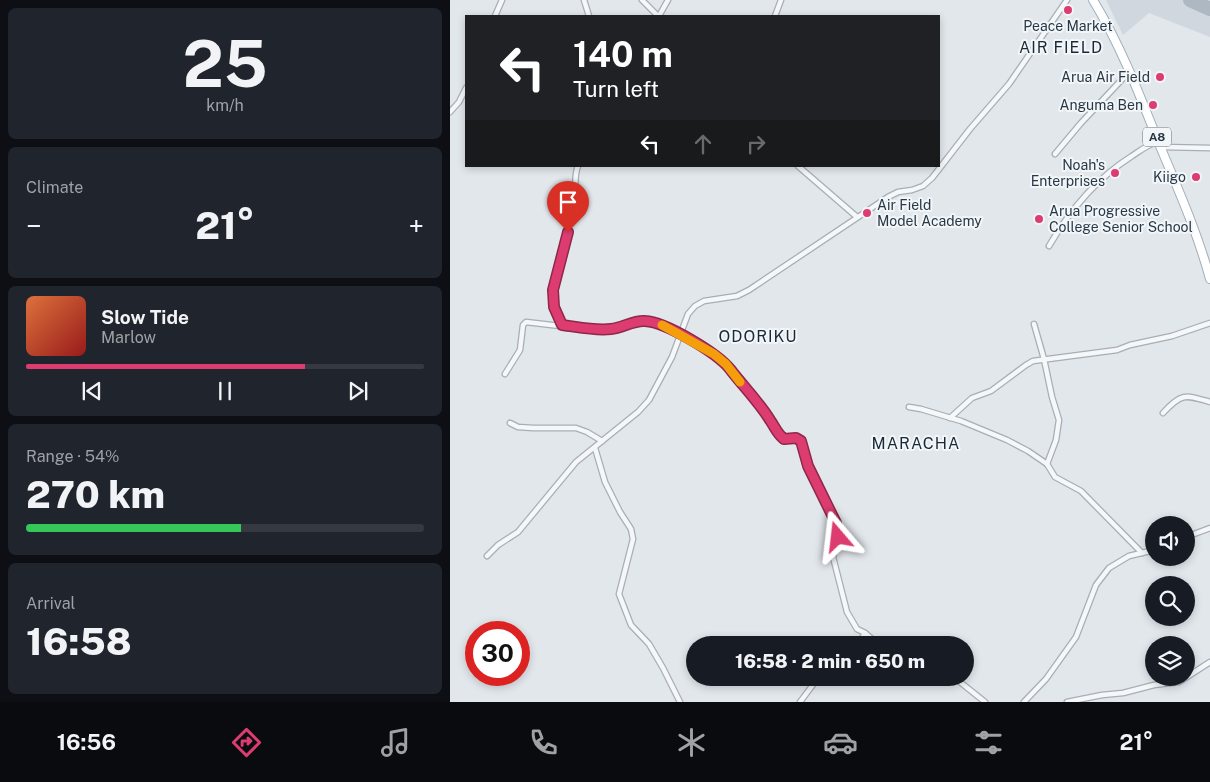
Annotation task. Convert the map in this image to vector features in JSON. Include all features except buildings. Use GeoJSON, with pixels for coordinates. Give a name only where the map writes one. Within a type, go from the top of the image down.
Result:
{"type":"FeatureCollection","features":[{"type":"Feature","properties":{"kind":"main road","name":"A8"},"geometry":{"type":"LineString","coordinates":[[1093,0],[1117,44],[1160,144],[1205,260],[1210,279]]}},
{"type":"Feature","properties":{"kind":"street"},"geometry":{"type":"LineString","coordinates":[[495,15],[502,0]]}},
{"type":"Feature","properties":{"kind":"street"},"geometry":{"type":"LineString","coordinates":[[584,0],[589,15]]}},
{"type":"Feature","properties":{"kind":"street"},"geometry":{"type":"LineString","coordinates":[[642,0],[657,15]]}},
{"type":"Feature","properties":{"kind":"street"},"geometry":{"type":"LineString","coordinates":[[659,15],[668,0]]}},
{"type":"Feature","properties":{"kind":"street"},"geometry":{"type":"LineString","coordinates":[[775,15],[781,0]]}},
{"type":"Feature","properties":{"kind":"street"},"geometry":{"type":"LineString","coordinates":[[487,556],[498,545],[518,532],[576,462],[638,412],[649,400],[665,372],[688,314],[695,306],[704,301],[737,296],[750,290],[888,197],[898,192],[922,186],[932,178],[970,129],[1009,84],[1067,0]]}},
{"type":"Feature","properties":{"kind":"street"},"geometry":{"type":"LineString","coordinates":[[1055,154],[1129,72]]}},
{"type":"Feature","properties":{"kind":"street"},"geometry":{"type":"LineString","coordinates":[[450,112],[459,102],[465,90]]}},
{"type":"Feature","properties":{"kind":"street"},"geometry":{"type":"LineString","coordinates":[[1049,246],[1062,224],[1108,172],[1146,145],[1160,144],[1210,148]]}},
{"type":"Feature","properties":{"kind":"street"},"geometry":{"type":"LineString","coordinates":[[562,325],[554,307],[553,290],[572,211],[576,204],[578,167]]}},
{"type":"Feature","properties":{"kind":"street"},"geometry":{"type":"LineString","coordinates":[[799,167],[857,217]]}},
{"type":"Feature","properties":{"kind":"street"},"geometry":{"type":"LineString","coordinates":[[505,374],[520,350],[524,323],[532,322],[603,329],[618,328],[647,321],[666,326],[714,354],[726,364],[781,437],[787,439],[796,438],[801,441],[808,466],[836,523],[838,537],[834,551],[834,565],[847,612],[856,627],[869,636]]}},
{"type":"Feature","properties":{"kind":"street"},"geometry":{"type":"LineString","coordinates":[[950,418],[972,398],[992,391],[1026,365],[1044,359],[1083,356],[1117,350],[1130,345],[1172,336],[1210,323]]}},
{"type":"Feature","properties":{"kind":"street"},"geometry":{"type":"LineString","coordinates":[[1034,324],[1059,420],[1057,435],[1047,464]]}},
{"type":"Feature","properties":{"kind":"street"},"geometry":{"type":"LineString","coordinates":[[1163,413],[1176,401],[1184,397],[1196,397],[1210,402]]}},
{"type":"Feature","properties":{"kind":"street"},"geometry":{"type":"LineString","coordinates":[[909,407],[950,418],[1007,440],[1028,451],[1047,464],[1055,477],[1081,491],[1142,553]]}},
{"type":"Feature","properties":{"kind":"street"},"geometry":{"type":"LineString","coordinates":[[510,423],[533,428],[576,428],[602,441]]}},
{"type":"Feature","properties":{"kind":"street"},"geometry":{"type":"LineString","coordinates":[[595,448],[605,482],[631,529],[633,539],[619,594],[631,625],[649,644],[664,668],[680,702]]}},
{"type":"Feature","properties":{"kind":"street"},"geometry":{"type":"LineString","coordinates":[[1195,534],[1210,528]]}},
{"type":"Feature","properties":{"kind":"street"},"geometry":{"type":"LineString","coordinates":[[1024,702],[1046,679],[1076,637],[1092,593],[1104,573],[1115,562],[1145,552]]}},
{"type":"Feature","properties":{"kind":"street"},"geometry":{"type":"LineString","coordinates":[[863,636],[865,632]]}},
{"type":"Feature","properties":{"kind":"street"},"geometry":{"type":"LineString","coordinates":[[1067,702],[1179,682],[1210,662]]}},
{"type":"Feature","properties":{"kind":"street"},"geometry":{"type":"LineString","coordinates":[[800,702],[812,686]]}},
{"type":"Feature","properties":{"kind":"street"},"geometry":{"type":"LineString","coordinates":[[965,686],[986,702]]}},
{"type":"Feature","properties":{"kind":"shaded area"},"geometry":{"type":"Polygon","coordinates":[[[1106,0],[1210,0],[1210,37],[1149,13],[1123,35],[1106,0]]]}},
{"type":"Feature","properties":{"kind":"taxiway"},"geometry":{"type":"LineString","coordinates":[[1190,0],[1210,9]]}},
{"type":"Feature","properties":{"kind":"slow traffic"},"geometry":{"type":"LineString","coordinates":[[662,325],[714,354],[726,364],[740,382]]}},
{"type":"Feature","properties":{"kind":"place","name":"Peace Market"},"geometry":{"type":"Point","coordinates":[1068,10]}},
{"type":"Feature","properties":{"kind":"place","name":"Arua Air Field"},"geometry":{"type":"Point","coordinates":[1160,77]}},
{"type":"Feature","properties":{"kind":"place","name":"Anguma Ben"},"geometry":{"type":"Point","coordinates":[1153,105]}},
{"type":"Feature","properties":{"kind":"place","name":"Noah's Enterprises"},"geometry":{"type":"Point","coordinates":[1115,173]}},
{"type":"Feature","properties":{"kind":"place","name":"Kiigo"},"geometry":{"type":"Point","coordinates":[1196,177]}},
{"type":"Feature","properties":{"kind":"place","name":"Air Field Model Academy"},"geometry":{"type":"Point","coordinates":[867,213]}},
{"type":"Feature","properties":{"kind":"place","name":"Arua Progressive College Senior School"},"geometry":{"type":"Point","coordinates":[1039,219]}},
{"type":"Feature","properties":{"kind":"district","name":"AIR FIELD"},"geometry":{"type":"Point","coordinates":[1061,47]}},
{"type":"Feature","properties":{"kind":"district","name":"ODORIKU"},"geometry":{"type":"Point","coordinates":[758,336]}},
{"type":"Feature","properties":{"kind":"district","name":"MARACHA"},"geometry":{"type":"Point","coordinates":[916,443]}},
{"type":"Feature","properties":{"kind":"route"},"geometry":{"type":"LineString","coordinates":[[568,232],[553,290],[554,307],[562,325],[594,330],[618,328],[647,321],[666,326],[714,354],[726,364],[770,420],[779,436],[784,439],[796,438],[801,441],[808,466],[836,523],[838,537]]}}]}
